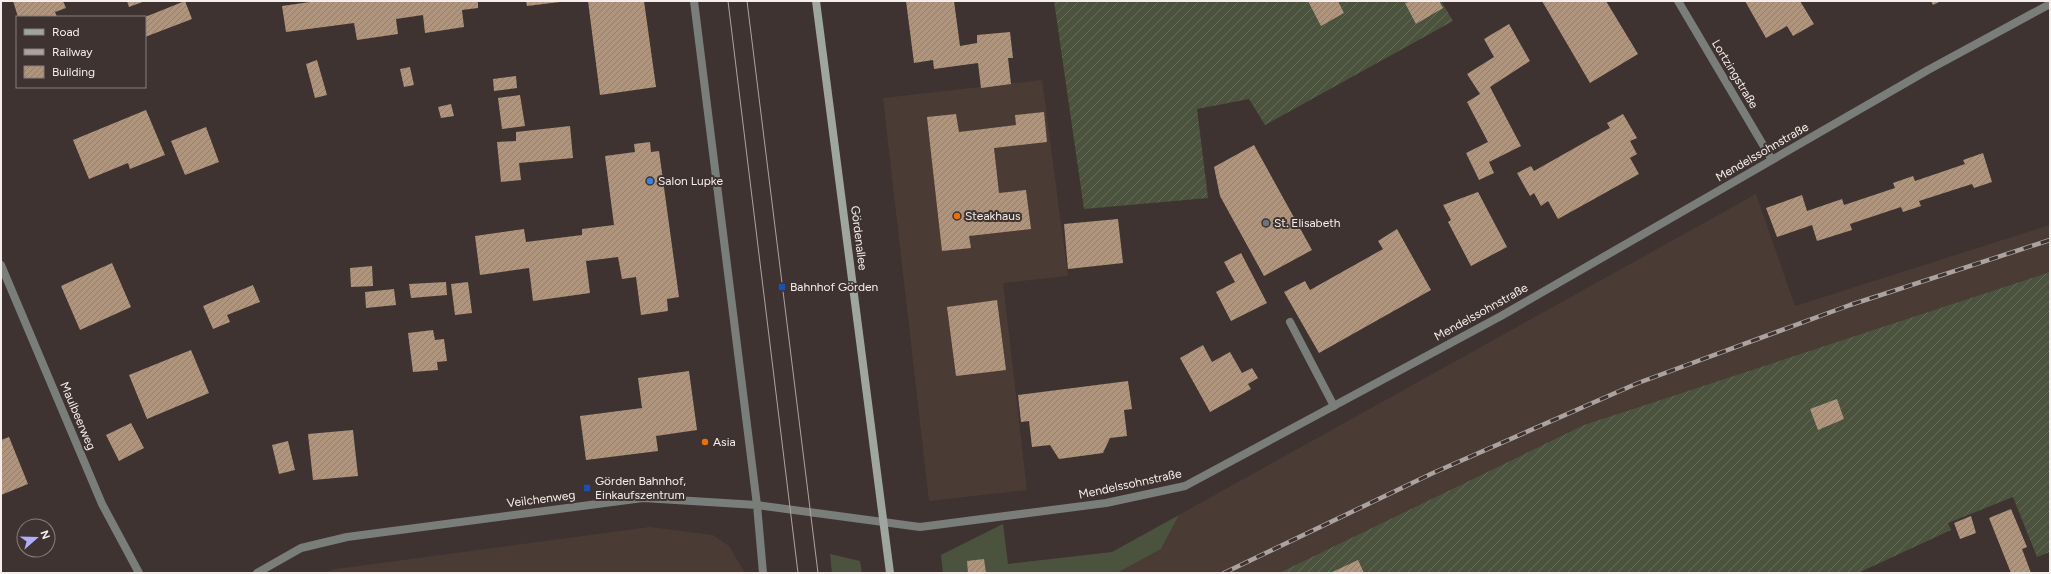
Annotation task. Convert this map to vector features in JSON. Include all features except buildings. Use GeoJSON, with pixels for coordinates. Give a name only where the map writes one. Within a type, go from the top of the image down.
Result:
{"type":"FeatureCollection","features":[{"type":"Feature","properties":{"kind":"street"},"geometry":{"type":"LineString","coordinates":[[694,1],[757,505],[763,573]]}},
{"type":"Feature","properties":{"kind":"street","name":"Gördenallee"},"geometry":{"type":"LineString","coordinates":[[816,1],[890,573]]}},
{"type":"Feature","properties":{"kind":"street","name":"Lortzingstraße"},"geometry":{"type":"LineString","coordinates":[[1678,1],[1772,160]]}},
{"type":"Feature","properties":{"kind":"street","name":"Mendelssohnstraße"},"geometry":{"type":"LineString","coordinates":[[884,523],[920,527],[1106,503],[1185,486],[1501,316],[1928,70],[2050,4]]}},
{"type":"Feature","properties":{"kind":"street","name":"Maulbeerweg"},"geometry":{"type":"LineString","coordinates":[[1,265],[102,504],[139,573]]}},
{"type":"Feature","properties":{"kind":"street"},"geometry":{"type":"LineString","coordinates":[[1290,322],[1334,406]]}},
{"type":"Feature","properties":{"kind":"street","name":"Veilchenweg"},"geometry":{"type":"LineString","coordinates":[[257,573],[302,548],[347,537],[643,498],[757,505],[884,523]]}},
{"type":"Feature","properties":{"kind":"shaded area"},"geometry":{"type":"Polygon","coordinates":[[[1042,80],[1068,276],[1003,283],[1027,490],[929,501],[883,98],[1042,80]]]}},
{"type":"Feature","properties":{"kind":"shaded area"},"geometry":{"type":"Polygon","coordinates":[[[1756,194],[1795,306],[2050,225],[2050,272],[1584,425],[1279,573],[1117,573],[1161,549],[1179,515],[1756,194]]]}},
{"type":"Feature","properties":{"kind":"shaded area"},"geometry":{"type":"Polygon","coordinates":[[[650,527],[713,535],[729,546],[745,573],[323,573],[336,569],[650,527]]]}},
{"type":"Feature","properties":{"kind":"green space"},"geometry":{"type":"Polygon","coordinates":[[[1054,1],[1441,1],[1453,21],[1265,125],[1249,99],[1197,109],[1208,198],[1084,209],[1054,1]]]}},
{"type":"Feature","properties":{"kind":"green space"},"geometry":{"type":"Polygon","coordinates":[[[2050,272],[2050,552],[2037,557],[2013,497],[1948,523],[1951,530],[1858,573],[1279,573],[1584,425],[2050,272]]]}},
{"type":"Feature","properties":{"kind":"green space"},"geometry":{"type":"Polygon","coordinates":[[[1179,515],[1161,549],[1117,573],[943,573],[941,555],[1003,524],[1008,564],[1112,552],[1179,515]]]}},
{"type":"Feature","properties":{"kind":"green space"},"geometry":{"type":"Polygon","coordinates":[[[830,554],[860,561],[862,573],[832,573],[830,554]]]}},
{"type":"Feature","properties":{"kind":"tram line"},"geometry":{"type":"LineString","coordinates":[[728,1],[798,573]]}},
{"type":"Feature","properties":{"kind":"tram line"},"geometry":{"type":"LineString","coordinates":[[747,1],[818,573]]}},
{"type":"Feature","properties":{"kind":"railway"},"geometry":{"type":"LineString","coordinates":[[1224,573],[1433,473],[1638,383],[1850,305],[2050,240]]}},
{"type":"Feature","properties":{"kind":"place","name":"Salon Lupke"},"geometry":{"type":"Point","coordinates":[650,181]}},
{"type":"Feature","properties":{"kind":"place","name":"Steakhaus"},"geometry":{"type":"Point","coordinates":[957,216]}},
{"type":"Feature","properties":{"kind":"place","name":"St. Elisabeth"},"geometry":{"type":"Point","coordinates":[1266,223]}},
{"type":"Feature","properties":{"kind":"place","name":"Bahnhof Görden"},"geometry":{"type":"Point","coordinates":[782,287]}},
{"type":"Feature","properties":{"kind":"place","name":"Asia"},"geometry":{"type":"Point","coordinates":[705,442]}},
{"type":"Feature","properties":{"kind":"place","name":"Görden Bahnhof, Einkaufszentrum"},"geometry":{"type":"Point","coordinates":[587,488]}}]}
